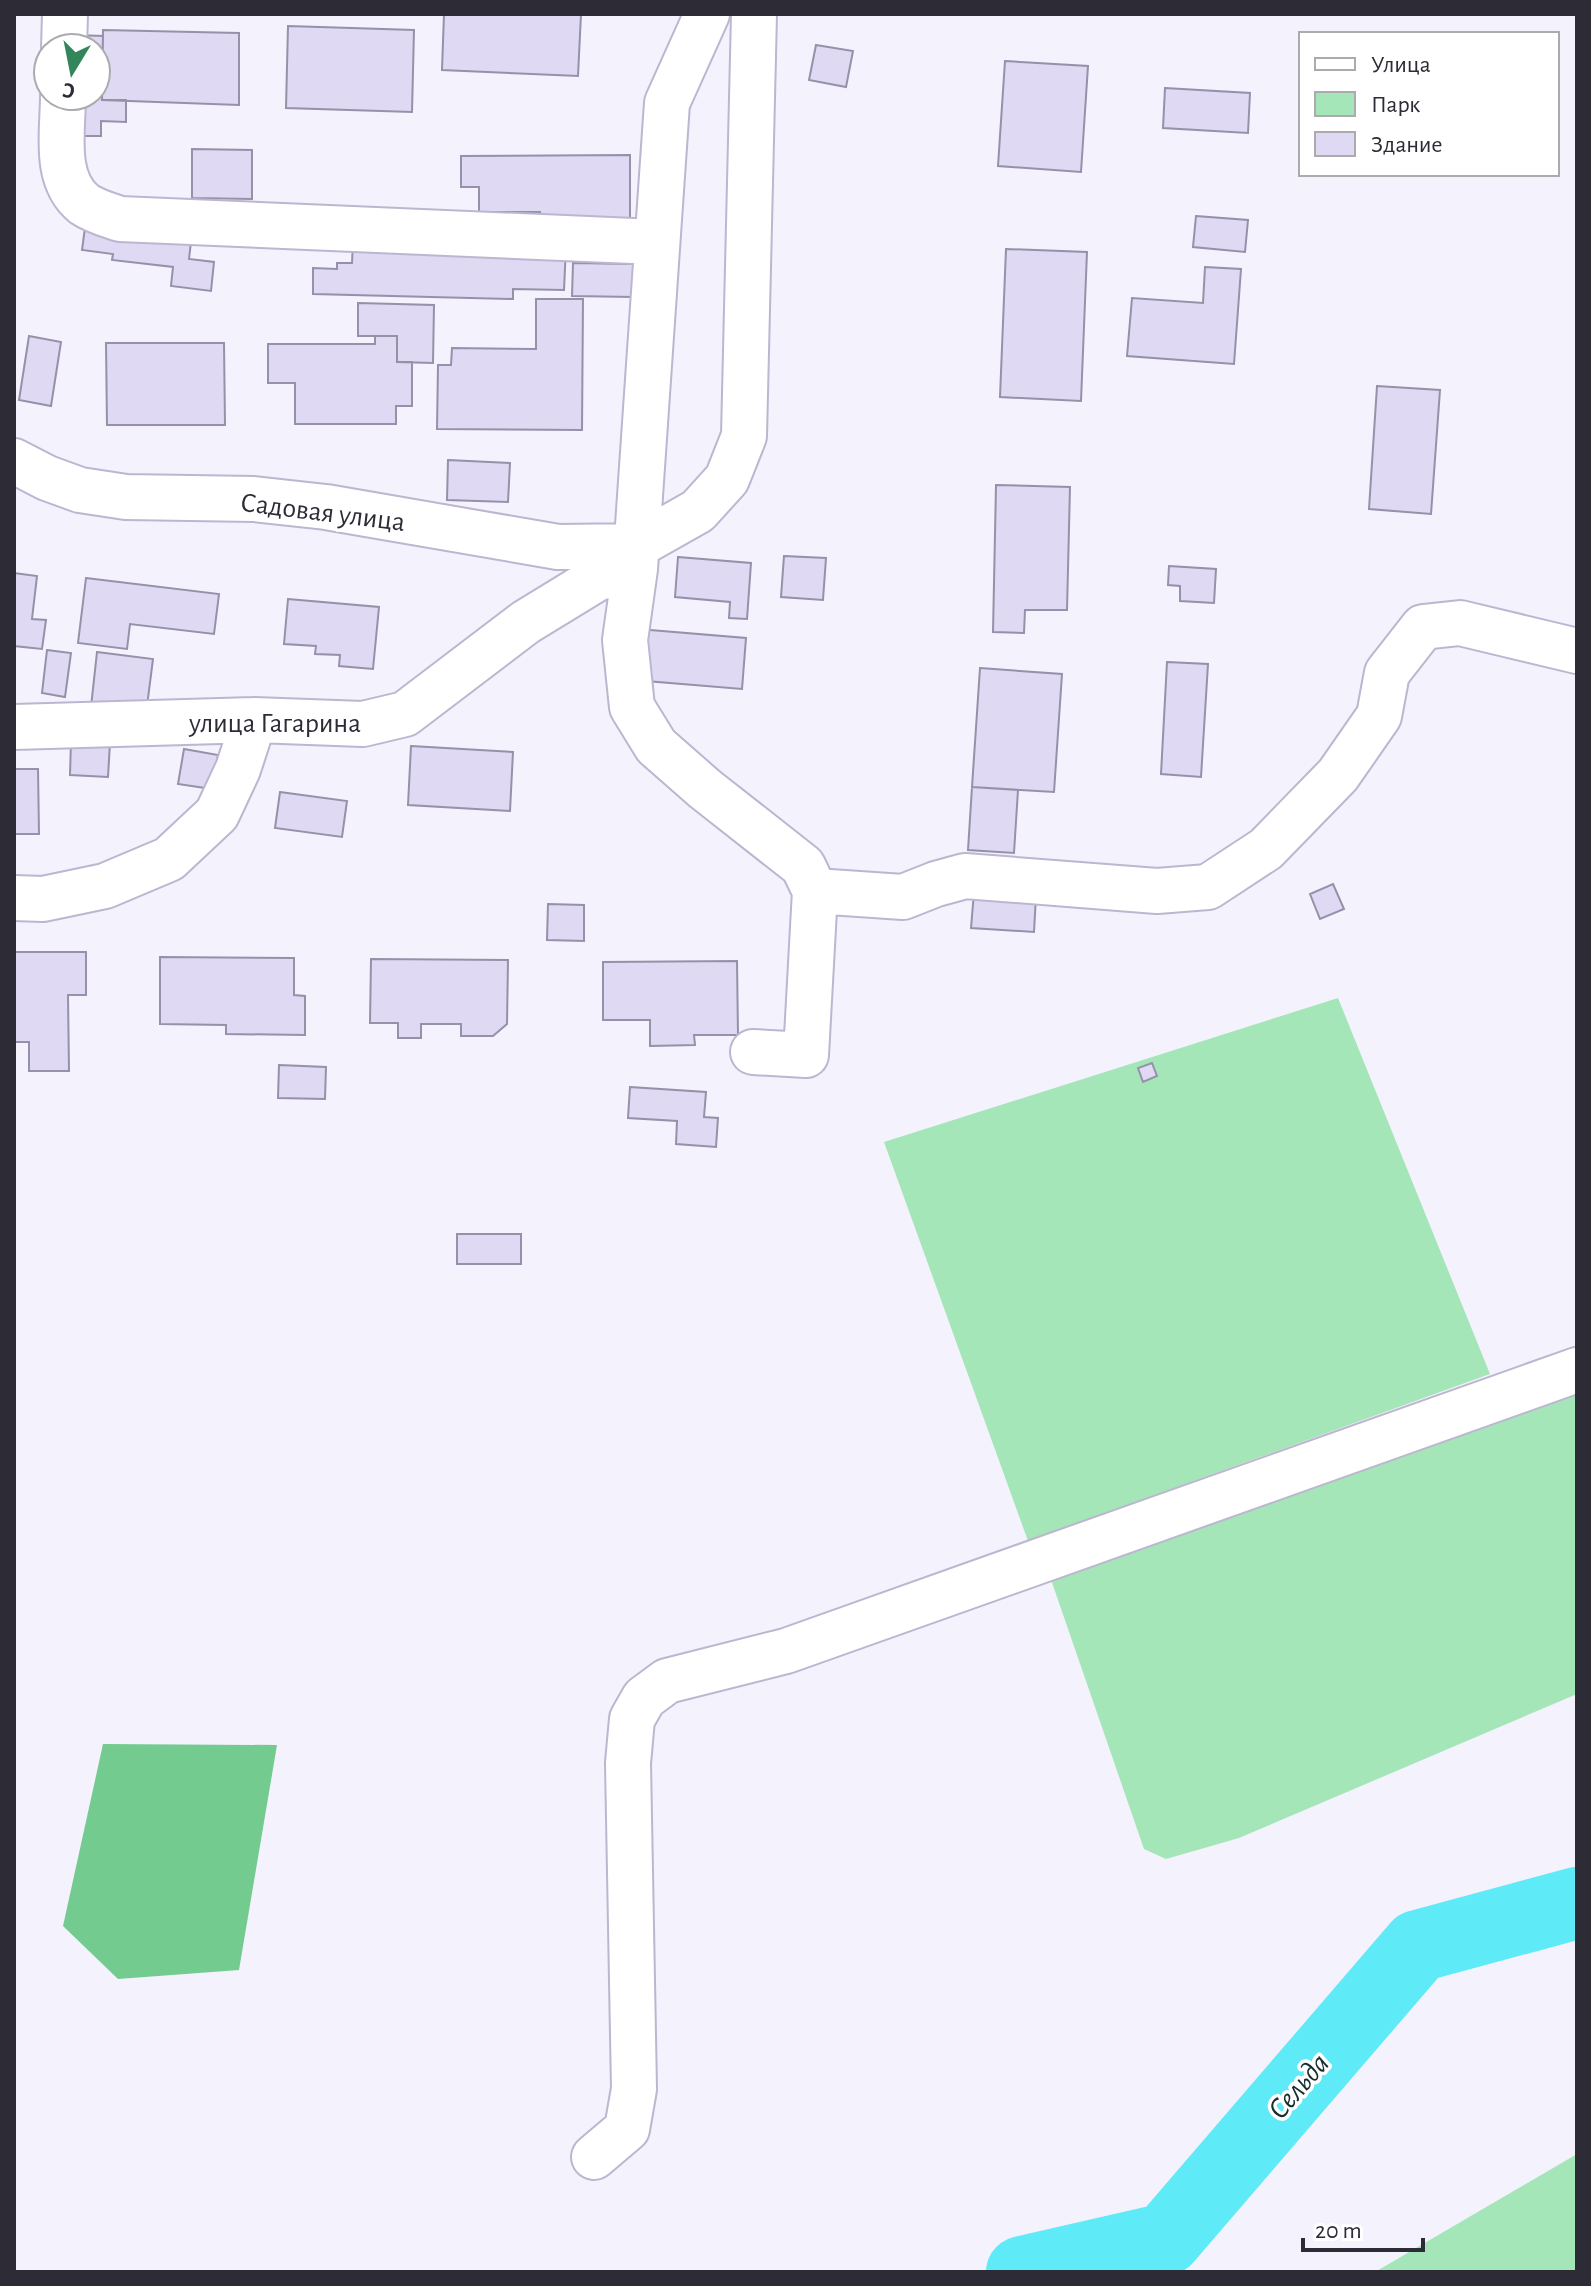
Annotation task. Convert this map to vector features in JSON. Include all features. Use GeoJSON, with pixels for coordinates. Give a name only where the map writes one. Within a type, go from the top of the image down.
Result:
{"type":"FeatureCollection","features":[{"type":"Feature","properties":{"kind":"street"},"geometry":{"type":"LineString","coordinates":[[707,14],[667,103],[636,558],[625,640],[632,707],[656,746],[803,866],[815,891],[806,1055],[753,1052]]}},
{"type":"Feature","properties":{"kind":"street"},"geometry":{"type":"LineString","coordinates":[[636,558],[698,511],[727,479],[744,436],[754,14]]}},
{"type":"Feature","properties":{"kind":"street"},"geometry":{"type":"LineString","coordinates":[[63,112],[63,169],[70,187],[84,204],[120,219],[657,242]]}},
{"type":"Feature","properties":{"kind":"street","name":"Садовая улица"},"geometry":{"type":"LineString","coordinates":[[14,461],[80,490],[126,497],[254,499],[326,507],[636,558]]}},
{"type":"Feature","properties":{"kind":"street","name":"улица Гагарина"},"geometry":{"type":"LineString","coordinates":[[14,727],[254,720],[363,724],[405,714],[526,622],[636,558]]}},
{"type":"Feature","properties":{"kind":"street"},"geometry":{"type":"LineString","coordinates":[[815,891],[903,897],[965,876],[1157,891],[1208,887],[1266,849],[1338,775],[1379,716],[1387,673],[1423,627],[1460,623],[1577,651]]}},
{"type":"Feature","properties":{"kind":"street"},"geometry":{"type":"LineString","coordinates":[[14,898],[43,899],[105,886],[169,859],[217,814],[238,769],[254,720]]}},
{"type":"Feature","properties":{"kind":"street"},"geometry":{"type":"LineString","coordinates":[[594,2157],[627,2129],[634,2089],[628,1763],[632,1719],[644,1698],[667,1681],[786,1651],[1577,1370]]}},
{"type":"Feature","properties":{"kind":"green space"},"geometry":{"type":"Polygon","coordinates":[[[1338,998],[1490,1374],[1028,1541],[884,1142],[1338,998]]]}},
{"type":"Feature","properties":{"kind":"green space"},"geometry":{"type":"Polygon","coordinates":[[[1577,1386],[1577,1694],[1239,1838],[1166,1859],[1144,1849],[1048,1571],[1577,1386]]]}},
{"type":"Feature","properties":{"kind":"green space"},"geometry":{"type":"Polygon","coordinates":[[[103,1744],[277,1745],[239,1970],[118,1979],[63,1926],[103,1744]]]}},
{"type":"Feature","properties":{"kind":"green space"},"geometry":{"type":"Polygon","coordinates":[[[1577,2154],[1577,2272],[1375,2272],[1577,2154]]]}},
{"type":"Feature","properties":{"kind":"building"},"geometry":{"type":"Polygon","coordinates":[[[444,14],[581,14],[578,76],[442,70],[444,14]]]}},
{"type":"Feature","properties":{"kind":"building"},"geometry":{"type":"Polygon","coordinates":[[[288,26],[414,30],[412,112],[286,108],[288,26]]]}},
{"type":"Feature","properties":{"kind":"building"},"geometry":{"type":"Polygon","coordinates":[[[103,30],[239,33],[239,105],[112,100],[112,32],[103,30]]]}},
{"type":"Feature","properties":{"kind":"building"},"geometry":{"type":"Polygon","coordinates":[[[816,45],[853,51],[846,87],[809,80],[816,45]]]}},
{"type":"Feature","properties":{"kind":"building"},"geometry":{"type":"Polygon","coordinates":[[[1005,61],[1088,66],[1081,172],[998,166],[1005,61]]]}},
{"type":"Feature","properties":{"kind":"building"},"geometry":{"type":"Polygon","coordinates":[[[1165,88],[1250,93],[1248,133],[1163,128],[1165,88]]]}},
{"type":"Feature","properties":{"kind":"building"},"geometry":{"type":"Polygon","coordinates":[[[112,100],[126,100],[126,122],[101,121],[101,136],[72,136],[73,112],[112,112],[112,100]]]}},
{"type":"Feature","properties":{"kind":"building"},"geometry":{"type":"Polygon","coordinates":[[[192,149],[252,150],[252,199],[192,198],[192,149]]]}},
{"type":"Feature","properties":{"kind":"building"},"geometry":{"type":"Polygon","coordinates":[[[630,155],[630,221],[540,221],[540,212],[479,212],[479,187],[461,187],[461,156],[630,155]]]}},
{"type":"Feature","properties":{"kind":"building"},"geometry":{"type":"Polygon","coordinates":[[[1196,216],[1248,220],[1245,252],[1193,247],[1196,216]]]}},
{"type":"Feature","properties":{"kind":"building"},"geometry":{"type":"Polygon","coordinates":[[[86,220],[192,233],[189,259],[214,262],[211,291],[171,286],[173,267],[112,260],[113,254],[82,250],[86,220]]]}},
{"type":"Feature","properties":{"kind":"building"},"geometry":{"type":"Polygon","coordinates":[[[353,241],[566,246],[564,290],[513,289],[513,299],[313,294],[313,268],[337,269],[337,263],[352,263],[353,241]]]}},
{"type":"Feature","properties":{"kind":"building"},"geometry":{"type":"Polygon","coordinates":[[[1006,249],[1087,252],[1081,401],[1000,397],[1006,249]]]}},
{"type":"Feature","properties":{"kind":"building"},"geometry":{"type":"Polygon","coordinates":[[[573,263],[633,264],[633,297],[572,296],[573,263]]]}},
{"type":"Feature","properties":{"kind":"building"},"geometry":{"type":"Polygon","coordinates":[[[1205,267],[1241,269],[1234,364],[1127,356],[1132,298],[1203,303],[1205,267]]]}},
{"type":"Feature","properties":{"kind":"building"},"geometry":{"type":"Polygon","coordinates":[[[536,299],[583,299],[582,430],[437,429],[438,365],[451,365],[452,348],[536,349],[536,299]]]}},
{"type":"Feature","properties":{"kind":"building"},"geometry":{"type":"Polygon","coordinates":[[[358,303],[434,305],[433,363],[397,362],[397,336],[358,336],[358,303]]]}},
{"type":"Feature","properties":{"kind":"building"},"geometry":{"type":"Polygon","coordinates":[[[29,336],[61,342],[51,406],[19,400],[29,336]]]}},
{"type":"Feature","properties":{"kind":"building"},"geometry":{"type":"Polygon","coordinates":[[[375,336],[397,336],[397,362],[412,362],[412,406],[396,406],[396,424],[295,424],[295,383],[268,383],[268,344],[375,344],[375,336]]]}},
{"type":"Feature","properties":{"kind":"building"},"geometry":{"type":"Polygon","coordinates":[[[106,343],[224,343],[225,425],[107,425],[106,343]]]}},
{"type":"Feature","properties":{"kind":"building"},"geometry":{"type":"Polygon","coordinates":[[[1377,386],[1440,390],[1431,514],[1369,509],[1377,386]]]}},
{"type":"Feature","properties":{"kind":"building"},"geometry":{"type":"Polygon","coordinates":[[[448,460],[510,463],[508,502],[447,500],[448,460]]]}},
{"type":"Feature","properties":{"kind":"building"},"geometry":{"type":"Polygon","coordinates":[[[996,485],[1070,487],[1067,610],[1025,610],[1024,633],[993,632],[996,485]]]}},
{"type":"Feature","properties":{"kind":"building"},"geometry":{"type":"Polygon","coordinates":[[[784,556],[826,558],[823,600],[781,597],[784,556]]]}},
{"type":"Feature","properties":{"kind":"building"},"geometry":{"type":"Polygon","coordinates":[[[678,557],[751,563],[747,619],[729,618],[730,602],[675,597],[678,557]]]}},
{"type":"Feature","properties":{"kind":"building"},"geometry":{"type":"Polygon","coordinates":[[[1169,566],[1216,569],[1214,603],[1180,601],[1180,586],[1168,585],[1169,566]]]}},
{"type":"Feature","properties":{"kind":"building"},"geometry":{"type":"Polygon","coordinates":[[[14,573],[37,576],[32,619],[46,620],[42,649],[14,646],[14,573]]]}},
{"type":"Feature","properties":{"kind":"building"},"geometry":{"type":"Polygon","coordinates":[[[86,578],[219,594],[214,634],[130,624],[127,649],[78,643],[86,578]]]}},
{"type":"Feature","properties":{"kind":"building"},"geometry":{"type":"Polygon","coordinates":[[[288,599],[379,607],[373,669],[339,666],[340,655],[315,654],[316,646],[284,644],[288,599]]]}},
{"type":"Feature","properties":{"kind":"building"},"geometry":{"type":"Polygon","coordinates":[[[638,629],[746,638],[742,689],[634,680],[638,629]]]}},
{"type":"Feature","properties":{"kind":"building"},"geometry":{"type":"Polygon","coordinates":[[[47,650],[71,653],[65,697],[42,693],[47,650]]]}},
{"type":"Feature","properties":{"kind":"building"},"geometry":{"type":"Polygon","coordinates":[[[97,652],[153,659],[146,714],[91,707],[97,652]]]}},
{"type":"Feature","properties":{"kind":"building"},"geometry":{"type":"Polygon","coordinates":[[[1167,662],[1208,664],[1201,777],[1161,774],[1167,662]]]}},
{"type":"Feature","properties":{"kind":"building"},"geometry":{"type":"Polygon","coordinates":[[[980,668],[1062,674],[1054,792],[972,787],[980,668]]]}},
{"type":"Feature","properties":{"kind":"building"},"geometry":{"type":"Polygon","coordinates":[[[71,741],[110,743],[108,777],[70,775],[71,741]]]}},
{"type":"Feature","properties":{"kind":"building"},"geometry":{"type":"Polygon","coordinates":[[[411,746],[513,752],[510,811],[408,805],[411,746]]]}},
{"type":"Feature","properties":{"kind":"building"},"geometry":{"type":"Polygon","coordinates":[[[184,749],[218,755],[212,789],[178,784],[184,749]]]}},
{"type":"Feature","properties":{"kind":"building"},"geometry":{"type":"Polygon","coordinates":[[[14,769],[38,769],[39,834],[14,834],[14,769]]]}},
{"type":"Feature","properties":{"kind":"building"},"geometry":{"type":"Polygon","coordinates":[[[972,787],[1018,790],[1014,853],[968,850],[972,787]]]}},
{"type":"Feature","properties":{"kind":"building"},"geometry":{"type":"Polygon","coordinates":[[[280,792],[347,801],[342,837],[275,828],[280,792]]]}},
{"type":"Feature","properties":{"kind":"building"},"geometry":{"type":"Polygon","coordinates":[[[1333,884],[1344,909],[1320,919],[1310,894],[1333,884]]]}},
{"type":"Feature","properties":{"kind":"building"},"geometry":{"type":"Polygon","coordinates":[[[974,892],[1036,896],[1034,932],[971,928],[974,892]]]}},
{"type":"Feature","properties":{"kind":"building"},"geometry":{"type":"Polygon","coordinates":[[[548,904],[584,905],[584,941],[547,940],[548,904]]]}},
{"type":"Feature","properties":{"kind":"building"},"geometry":{"type":"Polygon","coordinates":[[[14,952],[86,952],[86,995],[68,995],[69,1071],[29,1071],[29,1042],[14,1042],[14,952]]]}},
{"type":"Feature","properties":{"kind":"building"},"geometry":{"type":"Polygon","coordinates":[[[160,957],[294,958],[294,995],[305,996],[305,1035],[226,1034],[226,1025],[160,1024],[160,957]]]}},
{"type":"Feature","properties":{"kind":"building"},"geometry":{"type":"Polygon","coordinates":[[[371,959],[508,960],[507,1024],[493,1036],[461,1036],[461,1024],[421,1024],[421,1038],[398,1038],[398,1023],[370,1023],[371,959]]]}},
{"type":"Feature","properties":{"kind":"building"},"geometry":{"type":"Polygon","coordinates":[[[737,961],[738,1035],[694,1035],[695,1045],[650,1046],[650,1020],[603,1020],[603,962],[737,961]]]}},
{"type":"Feature","properties":{"kind":"building"},"geometry":{"type":"Polygon","coordinates":[[[1152,1063],[1157,1076],[1143,1082],[1138,1068],[1152,1063]]]}},
{"type":"Feature","properties":{"kind":"building"},"geometry":{"type":"Polygon","coordinates":[[[279,1065],[326,1067],[325,1099],[278,1098],[279,1065]]]}},
{"type":"Feature","properties":{"kind":"building"},"geometry":{"type":"Polygon","coordinates":[[[630,1087],[706,1092],[704,1117],[718,1118],[716,1147],[676,1144],[677,1121],[628,1118],[630,1087]]]}},
{"type":"Feature","properties":{"kind":"building"},"geometry":{"type":"Polygon","coordinates":[[[457,1234],[521,1234],[521,1264],[457,1264],[457,1234]]]}},
{"type":"Feature","properties":{"kind":"waterway","name":"Сельда"},"geometry":{"type":"LineString","coordinates":[[1022,2272],[1166,2239],[1418,1946],[1577,1903]]}}]}
